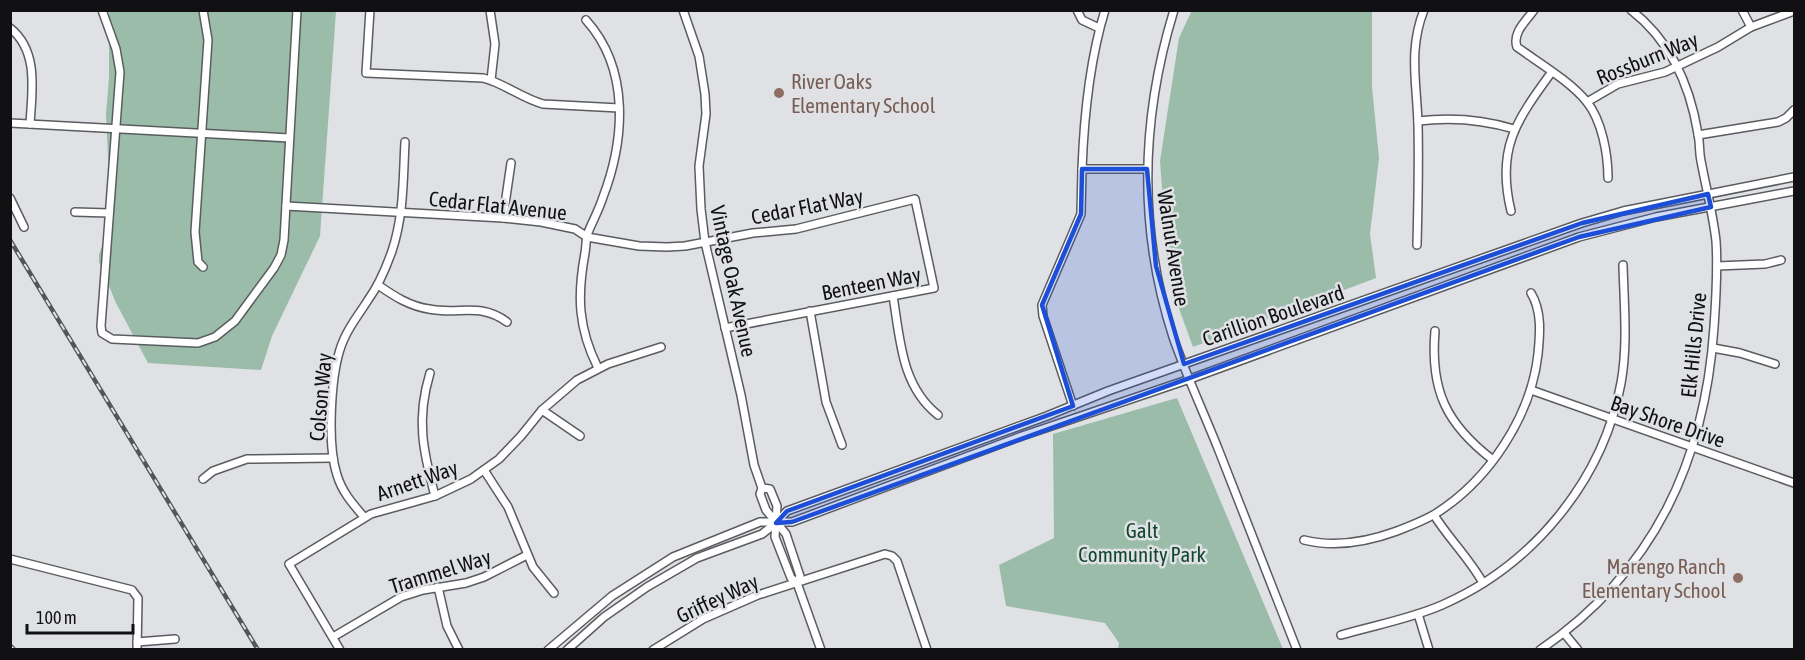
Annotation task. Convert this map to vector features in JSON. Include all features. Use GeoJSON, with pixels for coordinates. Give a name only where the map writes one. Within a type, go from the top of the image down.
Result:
{"type":"FeatureCollection","features":[{"type":"Feature","properties":{"kind":"street"},"geometry":{"type":"LineString","coordinates":[[102,10],[116,49],[120,72],[102,333],[112,339],[198,343],[216,337],[235,321],[281,255],[297,10]]}},
{"type":"Feature","properties":{"kind":"street"},"geometry":{"type":"LineString","coordinates":[[203,10],[208,40],[195,232],[198,261],[203,267]]}},
{"type":"Feature","properties":{"kind":"street"},"geometry":{"type":"LineString","coordinates":[[370,10],[366,74],[475,77],[491,80],[523,97],[543,104],[619,108]]}},
{"type":"Feature","properties":{"kind":"street"},"geometry":{"type":"LineString","coordinates":[[490,10],[495,44],[491,80]]}},
{"type":"Feature","properties":{"kind":"street","name":"Vintage Oak Avenue"},"geometry":{"type":"LineString","coordinates":[[683,10],[699,56],[705,94],[706,114],[699,174],[705,242],[741,395],[754,465],[762,488],[760,494],[766,510],[776,523]]}},
{"type":"Feature","properties":{"kind":"street"},"geometry":{"type":"LineString","coordinates":[[1077,10],[1082,20],[1099,28]]}},
{"type":"Feature","properties":{"kind":"street"},"geometry":{"type":"LineString","coordinates":[[1073,406],[1043,316],[1042,305],[1081,214],[1084,114],[1099,28],[1105,10]]}},
{"type":"Feature","properties":{"kind":"street","name":"Walnut Avenue"},"geometry":{"type":"LineString","coordinates":[[1174,10],[1156,80],[1151,115],[1147,169],[1150,231],[1155,266],[1173,336],[1297,650]]}},
{"type":"Feature","properties":{"kind":"street"},"geometry":{"type":"LineString","coordinates":[[1417,245],[1418,121],[1413,57],[1416,36],[1424,10]]}},
{"type":"Feature","properties":{"kind":"street"},"geometry":{"type":"LineString","coordinates":[[1534,10],[1517,34],[1515,41],[1517,47],[1587,102],[1605,148],[1608,178]]}},
{"type":"Feature","properties":{"kind":"street","name":"Elk Hills Drive"},"geometry":{"type":"LineString","coordinates":[[1540,650],[1564,633],[1600,599],[1640,552],[1673,498],[1693,446],[1705,403],[1713,348],[1717,266],[1711,207],[1687,88],[1678,65],[1659,37],[1631,10]]}},
{"type":"Feature","properties":{"kind":"street"},"geometry":{"type":"LineString","coordinates":[[1742,10],[1751,27]]}},
{"type":"Feature","properties":{"kind":"street","name":"Rossburn Way"},"geometry":{"type":"LineString","coordinates":[[1587,102],[1618,84],[1665,72],[1718,47],[1751,27],[1794,11]]}},
{"type":"Feature","properties":{"kind":"street"},"geometry":{"type":"LineString","coordinates":[[586,20],[601,39],[612,60],[618,82],[619,108],[618,137],[613,166],[587,237],[580,274],[579,302],[585,335],[598,368]]}},
{"type":"Feature","properties":{"kind":"street"},"geometry":{"type":"LineString","coordinates":[[10,28],[18,34],[26,47],[31,64],[30,124]]}},
{"type":"Feature","properties":{"kind":"street"},"geometry":{"type":"LineString","coordinates":[[1511,211],[1505,183],[1506,165],[1514,129],[1527,106],[1551,73]]}},
{"type":"Feature","properties":{"kind":"street"},"geometry":{"type":"LineString","coordinates":[[1698,135],[1778,122],[1794,110]]}},
{"type":"Feature","properties":{"kind":"street"},"geometry":{"type":"LineString","coordinates":[[1418,121],[1461,118],[1480,120],[1514,129]]}},
{"type":"Feature","properties":{"kind":"street"},"geometry":{"type":"LineString","coordinates":[[10,123],[290,138]]}},
{"type":"Feature","properties":{"kind":"street","name":"Colson Way"},"geometry":{"type":"LineString","coordinates":[[364,517],[344,491],[333,458],[334,382],[338,357],[350,326],[378,285],[393,248],[402,213],[405,142]]}},
{"type":"Feature","properties":{"kind":"street"},"geometry":{"type":"LineString","coordinates":[[503,218],[511,163]]}},
{"type":"Feature","properties":{"kind":"street"},"geometry":{"type":"LineString","coordinates":[[1082,169],[1147,169]]}},
{"type":"Feature","properties":{"kind":"street","name":"Carillion Boulevard"},"geometry":{"type":"LineString","coordinates":[[567,650],[604,617],[647,587],[698,558],[762,534],[787,511],[1184,364],[1582,223],[1623,211],[1794,177]]}},
{"type":"Feature","properties":{"kind":"street","name":"Carillion Boulevard"},"geometry":{"type":"LineString","coordinates":[[548,650],[612,596],[673,557],[760,522],[792,522],[1014,439],[1190,379],[1579,237],[1634,222],[1794,191]]}},
{"type":"Feature","properties":{"kind":"street"},"geometry":{"type":"LineString","coordinates":[[10,198],[24,227]]}},
{"type":"Feature","properties":{"kind":"street","name":"Cedar Flat Way"},"geometry":{"type":"LineString","coordinates":[[705,242],[753,233],[796,229],[915,199]]}},
{"type":"Feature","properties":{"kind":"street","name":"Benteen Way"},"geometry":{"type":"LineString","coordinates":[[725,328],[934,288],[915,199]]}},
{"type":"Feature","properties":{"kind":"street","name":"Cedar Flat Avenue"},"geometry":{"type":"LineString","coordinates":[[286,206],[542,222],[575,229],[587,237],[653,247],[685,246],[705,242]]}},
{"type":"Feature","properties":{"kind":"street"},"geometry":{"type":"LineString","coordinates":[[75,212],[109,213]]}},
{"type":"Feature","properties":{"kind":"street"},"geometry":{"type":"LineString","coordinates":[[1717,266],[1765,264],[1781,260]]}},
{"type":"Feature","properties":{"kind":"street"},"geometry":{"type":"LineString","coordinates":[[1341,635],[1418,614],[1442,605],[1483,583],[1529,548],[1568,504],[1593,463],[1612,419],[1624,363],[1623,265]]}},
{"type":"Feature","properties":{"kind":"street"},"geometry":{"type":"LineString","coordinates":[[378,285],[400,300],[419,307],[443,311],[476,309],[495,314],[507,322]]}},
{"type":"Feature","properties":{"kind":"street"},"geometry":{"type":"LineString","coordinates":[[1304,540],[1324,544],[1363,541],[1383,536],[1434,515],[1463,492],[1493,460],[1515,426],[1531,390],[1537,359],[1539,329],[1538,308],[1531,292]]}},
{"type":"Feature","properties":{"kind":"street"},"geometry":{"type":"LineString","coordinates":[[893,296],[908,375],[921,400],[938,415]]}},
{"type":"Feature","properties":{"kind":"street"},"geometry":{"type":"LineString","coordinates":[[810,311],[826,402],[842,445]]}},
{"type":"Feature","properties":{"kind":"street"},"geometry":{"type":"LineString","coordinates":[[1435,331],[1434,372],[1445,406],[1467,437],[1493,460]]}},
{"type":"Feature","properties":{"kind":"street","name":"Arnett Way"},"geometry":{"type":"LineString","coordinates":[[333,637],[289,564],[364,517],[435,496],[461,484],[484,470],[512,446],[542,410],[568,386],[598,368],[661,347]]}},
{"type":"Feature","properties":{"kind":"street"},"geometry":{"type":"LineString","coordinates":[[1713,348],[1740,352],[1775,364]]}},
{"type":"Feature","properties":{"kind":"street"},"geometry":{"type":"LineString","coordinates":[[430,374],[423,403],[421,430],[424,454],[435,496]]}},
{"type":"Feature","properties":{"kind":"street","name":"Bay Shore Drive"},"geometry":{"type":"LineString","coordinates":[[1531,390],[1794,483]]}},
{"type":"Feature","properties":{"kind":"street"},"geometry":{"type":"LineString","coordinates":[[542,410],[580,436]]}},
{"type":"Feature","properties":{"kind":"street"},"geometry":{"type":"LineString","coordinates":[[203,479],[213,471],[247,459],[333,458]]}},
{"type":"Feature","properties":{"kind":"street"},"geometry":{"type":"LineString","coordinates":[[484,470],[508,507],[533,567],[554,594]]}},
{"type":"Feature","properties":{"kind":"street","name":"Vintage Oak Avenue"},"geometry":{"type":"LineString","coordinates":[[762,488],[770,489],[777,506],[776,523]]}},
{"type":"Feature","properties":{"kind":"street"},"geometry":{"type":"LineString","coordinates":[[1434,515],[1472,564],[1483,583]]}},
{"type":"Feature","properties":{"kind":"street"},"geometry":{"type":"LineString","coordinates":[[776,523],[775,537],[791,578],[797,583],[821,650]]}},
{"type":"Feature","properties":{"kind":"street","name":"Griffey Way"},"geometry":{"type":"LineString","coordinates":[[653,650],[703,619],[758,595],[885,554],[897,561],[927,650]]}},
{"type":"Feature","properties":{"kind":"street","name":"Trammel Way"},"geometry":{"type":"LineString","coordinates":[[333,637],[391,602],[412,593],[466,583],[484,577],[527,555]]}},
{"type":"Feature","properties":{"kind":"street"},"geometry":{"type":"LineString","coordinates":[[10,559],[132,590],[138,598],[137,646],[175,639]]}},
{"type":"Feature","properties":{"kind":"street"},"geometry":{"type":"LineString","coordinates":[[438,587],[447,626],[459,650]]}},
{"type":"Feature","properties":{"kind":"street"},"geometry":{"type":"LineString","coordinates":[[1418,614],[1429,650]]}},
{"type":"Feature","properties":{"kind":"street"},"geometry":{"type":"LineString","coordinates":[[1564,633],[1578,650]]}},
{"type":"Feature","properties":{"kind":"street"},"geometry":{"type":"LineString","coordinates":[[333,637],[340,650]]}},
{"type":"Feature","properties":{"kind":"highlighted area"},"geometry":{"type":"Polygon","coordinates":[[[1082,169],[1147,169],[1156,266],[1184,364],[1582,223],[1708,194],[1711,207],[1579,237],[792,522],[776,523],[787,511],[1073,406],[1042,305],[1081,214],[1082,169]]]}},
{"type":"Feature","properties":{"kind":"green space"},"geometry":{"type":"Polygon","coordinates":[[[1192,10],[1372,11],[1372,87],[1379,158],[1370,234],[1376,278],[1193,347],[1169,281],[1160,161],[1179,38],[1192,10]]]}},
{"type":"Feature","properties":{"kind":"green space"},"geometry":{"type":"Polygon","coordinates":[[[109,11],[336,11],[320,236],[272,336],[261,370],[148,363],[116,303],[99,262],[105,237],[109,179],[106,115],[109,77],[109,11]]]}},
{"type":"Feature","properties":{"kind":"green space","name":"Galt Community Park"},"geometry":{"type":"Polygon","coordinates":[[[1177,398],[1283,649],[1118,649],[1119,643],[1105,623],[1006,606],[999,565],[1054,538],[1053,434],[1177,398]]]}},
{"type":"Feature","properties":{"kind":"railway"},"geometry":{"type":"LineString","coordinates":[[10,240],[258,650]]}},
{"type":"Feature","properties":{"kind":"place","name":"River Oaks Elementary School"},"geometry":{"type":"Point","coordinates":[779,93]}},
{"type":"Feature","properties":{"kind":"place","name":"Marengo Ranch Elementary School"},"geometry":{"type":"Point","coordinates":[1738,578]}}]}
